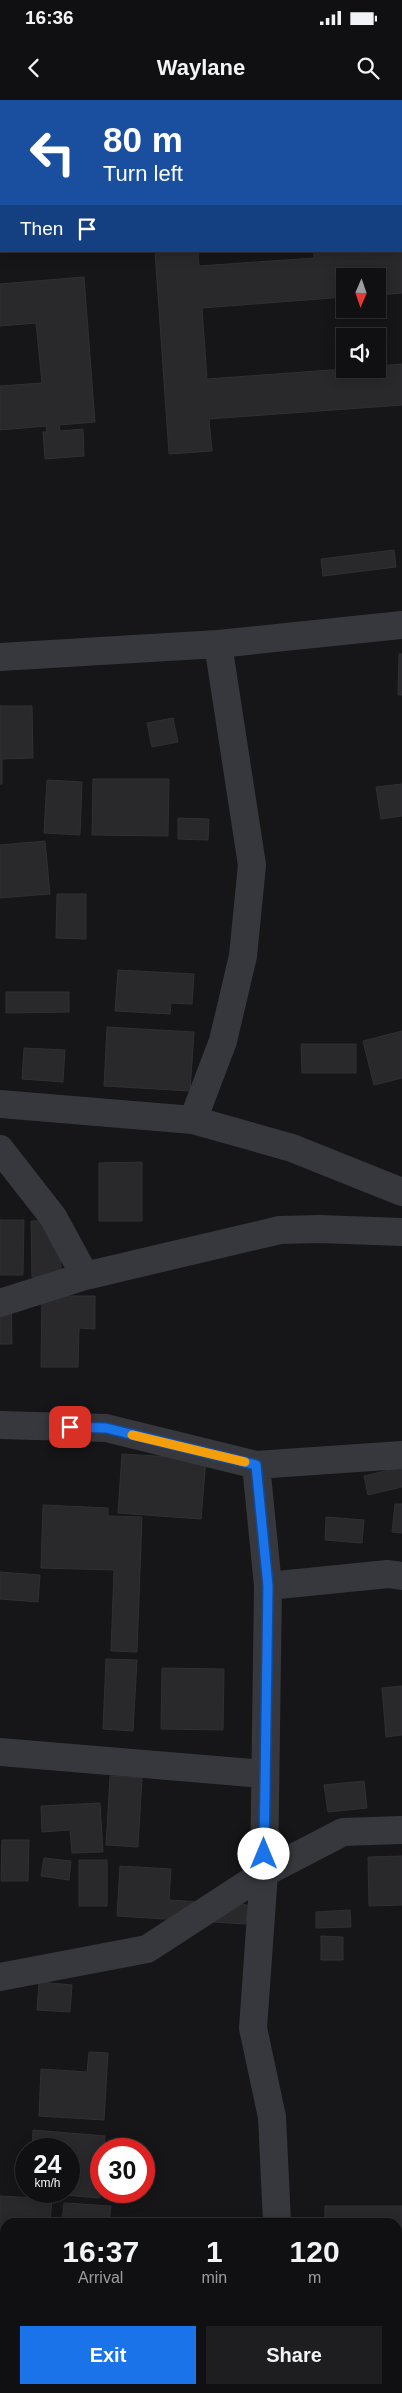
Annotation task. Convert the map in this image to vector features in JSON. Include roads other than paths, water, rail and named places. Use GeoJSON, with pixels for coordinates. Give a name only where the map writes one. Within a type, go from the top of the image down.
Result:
{"type":"FeatureCollection","features":[{"type":"Feature","properties":{"kind":"street"},"geometry":{"type":"LineString","coordinates":[[0,657],[218,644],[402,625]]}},
{"type":"Feature","properties":{"kind":"street"},"geometry":{"type":"LineString","coordinates":[[193,1120],[223,1041],[243,956],[252,865],[218,644]]}},
{"type":"Feature","properties":{"kind":"street"},"geometry":{"type":"LineString","coordinates":[[0,1104],[193,1120],[292,1148],[402,1192]]}},
{"type":"Feature","properties":{"kind":"street"},"geometry":{"type":"LineString","coordinates":[[0,1149],[53,1217],[84,1276]]}},
{"type":"Feature","properties":{"kind":"street"},"geometry":{"type":"LineString","coordinates":[[0,1303],[84,1276],[280,1230],[319,1229],[402,1232]]}},
{"type":"Feature","properties":{"kind":"street"},"geometry":{"type":"LineString","coordinates":[[0,1426],[106,1428],[256,1465],[402,1455]]}},
{"type":"Feature","properties":{"kind":"street"},"geometry":{"type":"LineString","coordinates":[[256,1465],[268,1586],[264,1874],[253,2028],[272,2117],[277,2218]]}},
{"type":"Feature","properties":{"kind":"street"},"geometry":{"type":"LineString","coordinates":[[268,1586],[388,1574],[402,1576]]}},
{"type":"Feature","properties":{"kind":"street"},"geometry":{"type":"LineString","coordinates":[[0,1752],[264,1774]]}},
{"type":"Feature","properties":{"kind":"street"},"geometry":{"type":"LineString","coordinates":[[0,1977],[147,1949],[264,1874],[343,1832],[402,1830]]}}]}
